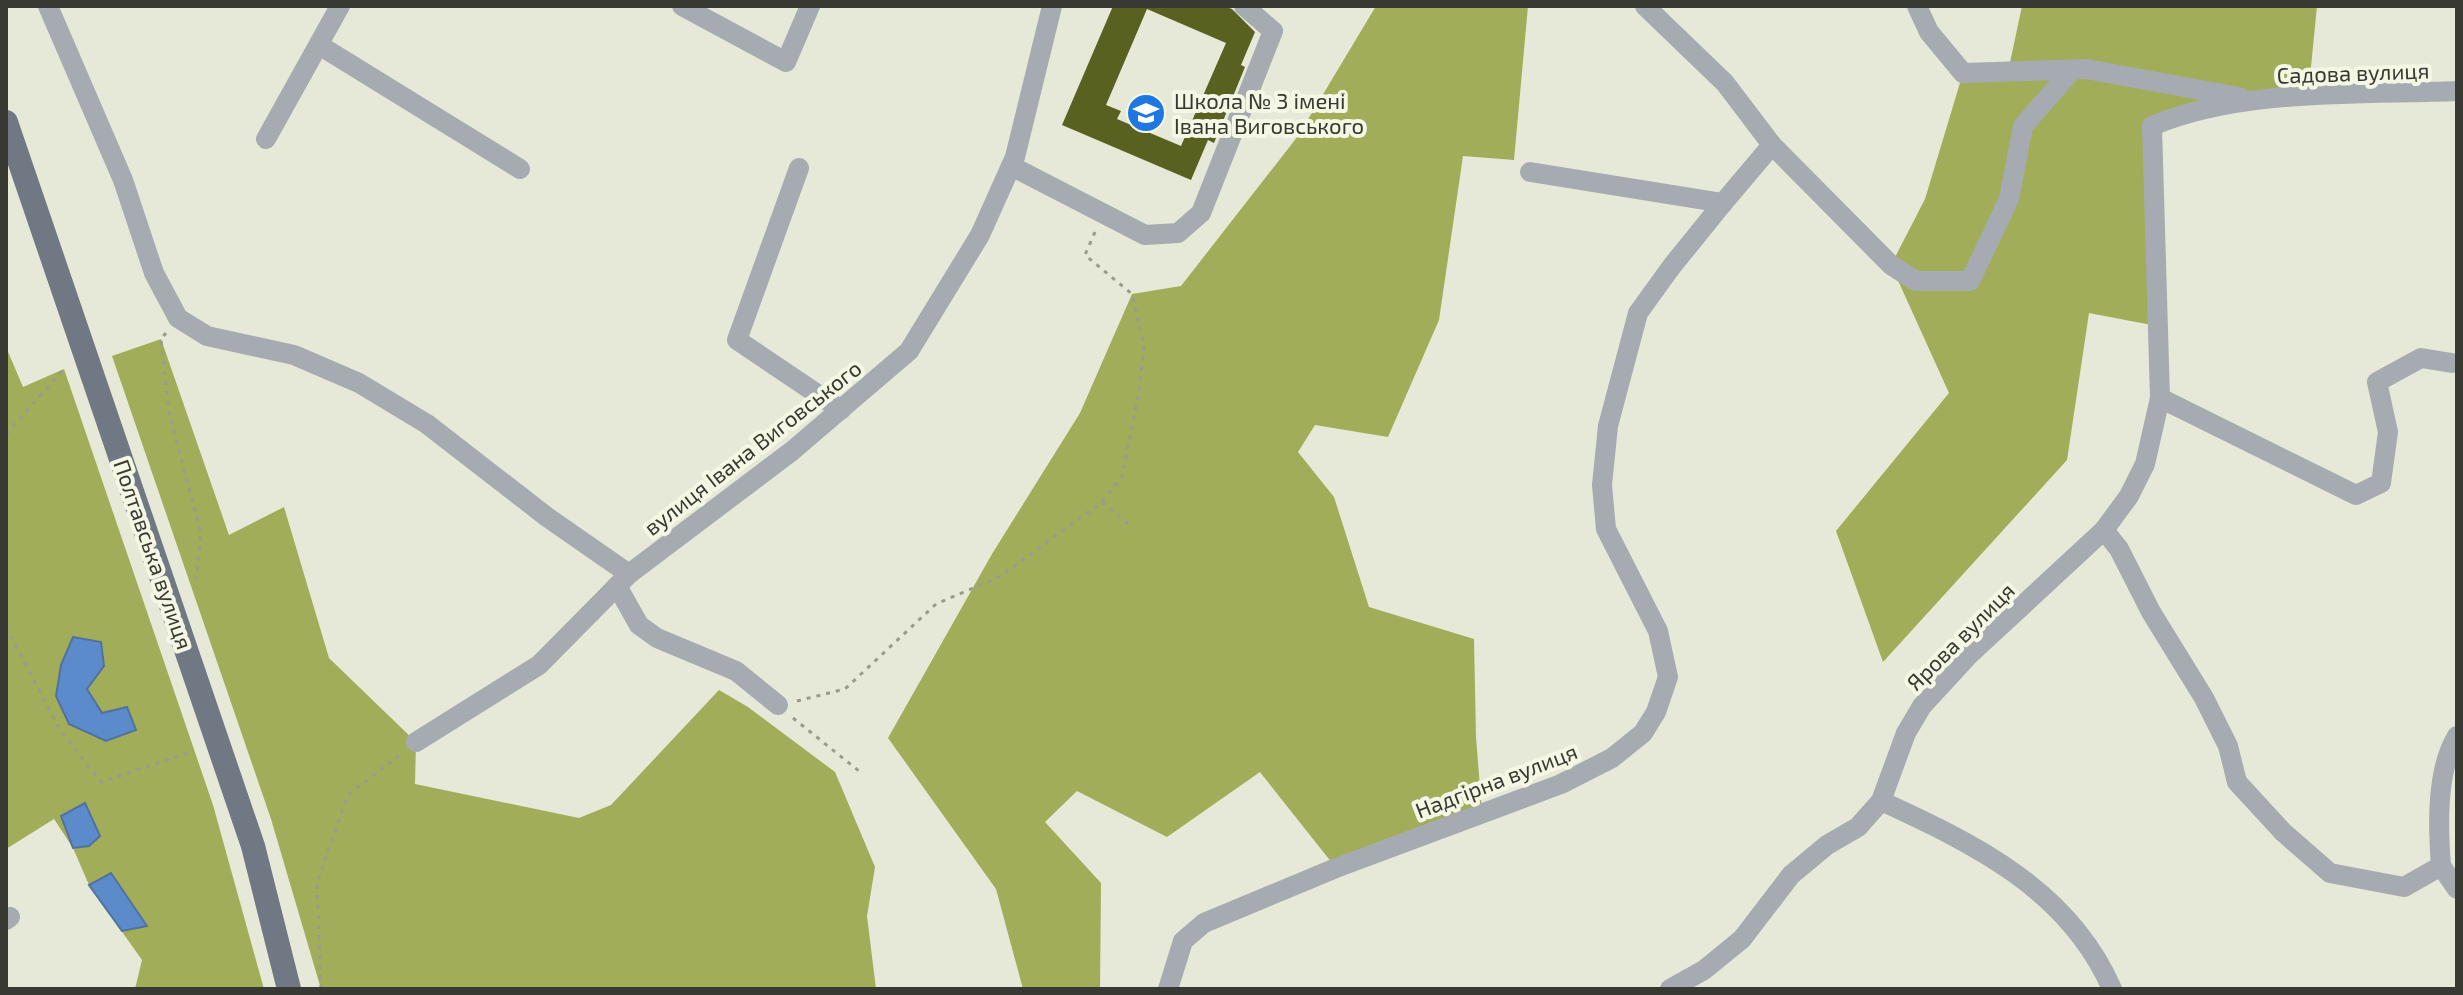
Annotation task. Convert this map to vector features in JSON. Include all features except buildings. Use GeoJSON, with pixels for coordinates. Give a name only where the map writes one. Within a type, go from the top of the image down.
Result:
{"type":"FeatureCollection","features":[{"type":"Feature","properties":{"kind":"main road","name":"Полтавська вулиця"},"geometry":{"type":"LineString","coordinates":[[6,122],[253,846],[289,989]]}},
{"type":"Feature","properties":{"kind":"street"},"geometry":{"type":"LineString","coordinates":[[48,6],[123,180],[154,273],[178,318],[207,336],[294,355],[359,383],[427,424],[623,580],[639,625],[657,638],[736,671],[778,705]]}},
{"type":"Feature","properties":{"kind":"street"},"geometry":{"type":"LineString","coordinates":[[266,139],[340,6]]}},
{"type":"Feature","properties":{"kind":"street"},"geometry":{"type":"LineString","coordinates":[[682,6],[786,62],[810,6]]}},
{"type":"Feature","properties":{"kind":"street","name":"вулиця Івана Виговського"},"geometry":{"type":"LineString","coordinates":[[416,742],[539,665],[623,580],[792,451],[909,351],[980,235],[1011,166],[1052,6]]}},
{"type":"Feature","properties":{"kind":"street"},"geometry":{"type":"LineString","coordinates":[[1011,166],[1145,235],[1178,233],[1201,213],[1273,31],[1244,6]]}},
{"type":"Feature","properties":{"kind":"street"},"geometry":{"type":"LineString","coordinates":[[1645,6],[1725,83],[1772,145],[1891,265],[1916,281],[1970,281],[2009,199],[2023,126],[2072,70]]}},
{"type":"Feature","properties":{"kind":"street","name":"Садова вулиця"},"geometry":{"type":"LineString","coordinates":[[1917,6],[1929,32],[1963,73],[2086,69],[2251,100]]}},
{"type":"Feature","properties":{"kind":"street"},"geometry":{"type":"LineString","coordinates":[[319,45],[520,169]]}},
{"type":"Feature","properties":{"kind":"street","name":"Садова вулиця"},"geometry":{"type":"LineString","coordinates":[[2152,126],[2181,114],[2251,100],[2457,91]]}},
{"type":"Feature","properties":{"kind":"street","name":"Ярова вулиця"},"geometry":{"type":"LineString","coordinates":[[1670,989],[1704,970],[1742,939],[1791,875],[1827,845],[1858,827],[1881,801],[1906,733],[1922,706],[1969,655],[2104,530],[2129,496],[2145,464],[2160,398],[2152,126]]}},
{"type":"Feature","properties":{"kind":"street","name":"Надгірна вулиця"},"geometry":{"type":"LineString","coordinates":[[1168,989],[1183,941],[1204,923],[1322,873],[1561,784],[1612,758],[1643,733],[1656,712],[1668,677],[1658,631],[1606,529],[1602,485],[1608,426],[1638,313],[1672,266],[1772,145]]}},
{"type":"Feature","properties":{"kind":"street"},"geometry":{"type":"LineString","coordinates":[[799,168],[737,340],[841,410]]}},
{"type":"Feature","properties":{"kind":"street"},"geometry":{"type":"LineString","coordinates":[[1530,172],[1723,203]]}},
{"type":"Feature","properties":{"kind":"street"},"geometry":{"type":"LineString","coordinates":[[2160,398],[2356,495],[2381,483],[2388,432],[2377,382],[2421,358],[2452,363]]}},
{"type":"Feature","properties":{"kind":"street"},"geometry":{"type":"LineString","coordinates":[[2104,530],[2119,549],[2151,612],[2204,698],[2228,746],[2237,782],[2283,832],[2330,873],[2404,887],[2441,866]]}},
{"type":"Feature","properties":{"kind":"street"},"geometry":{"type":"LineString","coordinates":[[2457,736],[2449,750],[2438,822],[2441,866],[2457,889]]}},
{"type":"Feature","properties":{"kind":"street"},"geometry":{"type":"LineString","coordinates":[[1881,801],[1940,828],[2037,889],[2074,925],[2099,959],[2112,989]]}},
{"type":"Feature","properties":{"kind":"path"},"geometry":{"type":"LineString","coordinates":[[778,705],[845,689],[936,604],[999,577],[1102,502],[1122,477],[1139,392],[1144,345],[1132,294],[1085,255],[1102,214]]}},
{"type":"Feature","properties":{"kind":"path"},"geometry":{"type":"LineString","coordinates":[[178,318],[161,339],[169,412],[201,533],[196,579]]}},
{"type":"Feature","properties":{"kind":"path"},"geometry":{"type":"LineString","coordinates":[[6,434],[64,369]]}},
{"type":"Feature","properties":{"kind":"path"},"geometry":{"type":"LineString","coordinates":[[1102,502],[1133,528]]}},
{"type":"Feature","properties":{"kind":"path"},"geometry":{"type":"LineString","coordinates":[[6,627],[60,730],[101,782],[194,751]]}},
{"type":"Feature","properties":{"kind":"path"},"geometry":{"type":"LineString","coordinates":[[778,705],[859,771]]}},
{"type":"Feature","properties":{"kind":"path"},"geometry":{"type":"LineString","coordinates":[[321,989],[317,883],[348,795],[416,742]]}},
{"type":"Feature","properties":{"kind":"green space"},"geometry":{"type":"Polygon","coordinates":[[[1376,6],[1528,6],[1514,160],[1463,156],[1439,320],[1388,437],[1315,425],[1298,452],[1334,497],[1369,607],[1474,639],[1476,737],[1482,812],[1336,868],[1260,772],[1167,837],[1077,791],[1045,822],[1101,883],[1100,989],[1023,989],[996,889],[888,738],[992,554],[1080,413],[1132,294],[1181,286],[1298,136],[1376,6]]]}},
{"type":"Feature","properties":{"kind":"green space"},"geometry":{"type":"Polygon","coordinates":[[[2022,6],[2317,6],[2308,97],[2152,126],[2157,326],[2089,313],[2067,460],[1883,662],[1836,531],[1949,393],[1891,265],[1925,199],[1963,73],[2008,72],[2022,6]]]}},
{"type":"Feature","properties":{"kind":"green space"},"geometry":{"type":"Polygon","coordinates":[[[161,339],[229,535],[284,507],[329,658],[416,742],[415,784],[579,818],[611,805],[719,690],[748,707],[835,772],[875,867],[867,916],[876,989],[321,989],[271,819],[112,356],[161,339]]]}},
{"type":"Feature","properties":{"kind":"green space"},"geometry":{"type":"Polygon","coordinates":[[[6,347],[23,387],[64,369],[213,805],[264,989],[135,989],[142,960],[89,885],[73,848],[54,819],[6,849],[6,347]]]}},
{"type":"Feature","properties":{"kind":"water"},"geometry":{"type":"Polygon","coordinates":[[[73,637],[101,642],[104,666],[87,689],[102,713],[127,707],[136,730],[106,741],[69,724],[56,696],[61,665],[73,637]]]}},
{"type":"Feature","properties":{"kind":"water"},"geometry":{"type":"Polygon","coordinates":[[[85,803],[100,836],[89,846],[73,848],[61,816],[85,803]]]}},
{"type":"Feature","properties":{"kind":"water"},"geometry":{"type":"Polygon","coordinates":[[[111,873],[147,926],[122,931],[89,885],[111,873]]]}},
{"type":"Feature","properties":{"kind":"place","name":"Школа № 3 імені Івана Виговського"},"geometry":{"type":"Point","coordinates":[1146,113]}}]}
